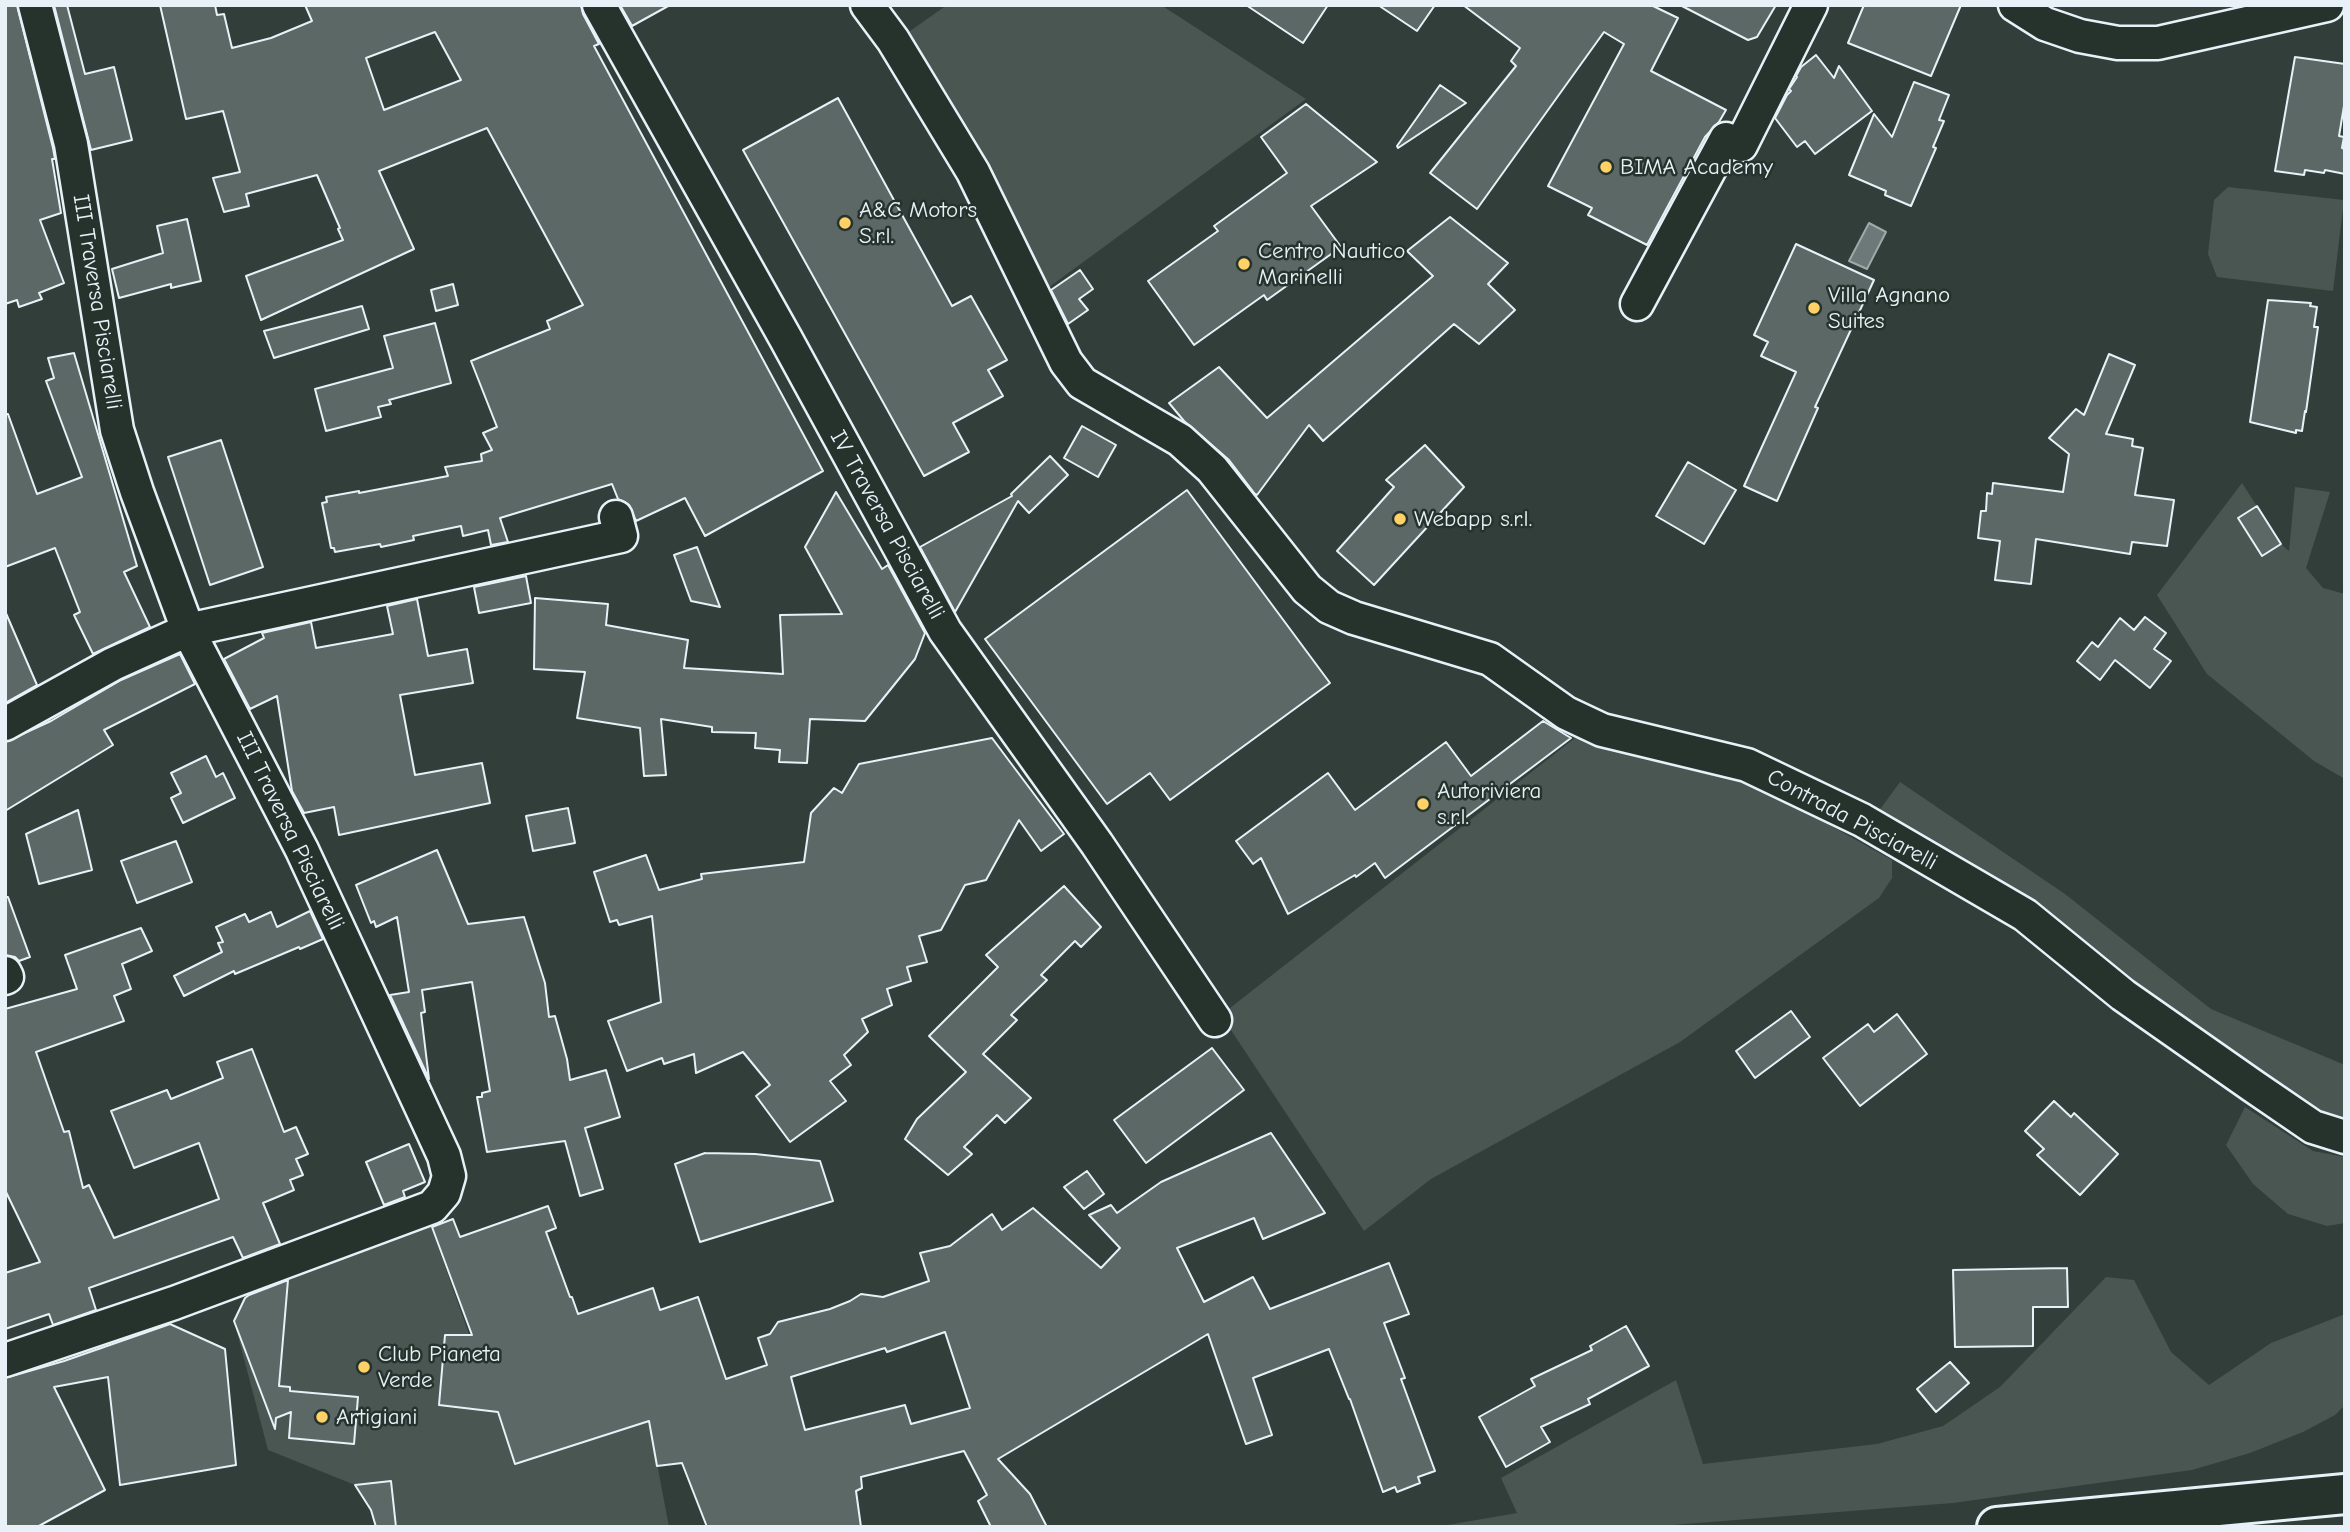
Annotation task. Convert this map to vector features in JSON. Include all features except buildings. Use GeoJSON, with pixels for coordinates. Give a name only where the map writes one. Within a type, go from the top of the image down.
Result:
{"type":"FeatureCollection","features":[{"type":"Feature","properties":{"kind":"highway"},"geometry":{"type":"LineString","coordinates":[[1997,1527],[2345,1494]]}},
{"type":"Feature","properties":{"kind":"street","name":"III Traversa Pisciarelli"},"geometry":{"type":"LineString","coordinates":[[5,1360],[174,1303],[432,1207],[444,1193],[449,1175],[444,1156],[302,850],[188,630],[136,492],[117,430],[71,144],[35,5]]}},
{"type":"Feature","properties":{"kind":"street","name":"IV Traversa Pisciarelli"},"geometry":{"type":"LineString","coordinates":[[599,5],[945,631],[1097,844],[1215,1020]]}},
{"type":"Feature","properties":{"kind":"street","name":"Contrada Pisciarelli"},"geometry":{"type":"LineString","coordinates":[[867,5],[893,40],[973,172],[1066,362],[1082,383],[1180,440],[1212,469],[1307,589],[1329,607],[1354,618],[1490,659],[1566,713],[1602,730],[1747,765],[1862,820],[2025,915],[2123,995],[2272,1100],[2313,1127],[2345,1137]]}},
{"type":"Feature","properties":{"kind":"street"},"geometry":{"type":"LineString","coordinates":[[1637,304],[1726,139],[1741,145],[1811,5]]}},
{"type":"Feature","properties":{"kind":"street"},"geometry":{"type":"LineString","coordinates":[[2015,5],[2045,24],[2080,36],[2131,43],[2158,43],[2327,5]]}},
{"type":"Feature","properties":{"kind":"street"},"geometry":{"type":"LineString","coordinates":[[5,724],[113,664],[188,630],[621,536],[615,517]]}},
{"type":"Feature","properties":{"kind":"shaded area"},"geometry":{"type":"Polygon","coordinates":[[[947,5],[1161,5],[1306,99],[1041,293],[900,38],[947,5]]]}},
{"type":"Feature","properties":{"kind":"shaded area"},"geometry":{"type":"Polygon","coordinates":[[[2228,187],[2344,200],[2333,291],[2217,277],[2208,254],[2214,200],[2228,187]]]}},
{"type":"Feature","properties":{"kind":"shaded area"},"geometry":{"type":"Polygon","coordinates":[[[1869,223],[1886,232],[1867,269],[1849,261],[1869,223]]]}},
{"type":"Feature","properties":{"kind":"shaded area"},"geometry":{"type":"Polygon","coordinates":[[[2242,483],[2281,544],[2289,551],[2295,487],[2330,492],[2306,568],[2323,588],[2345,594],[2345,779],[2314,761],[2207,674],[2157,595],[2242,483]]]}},
{"type":"Feature","properties":{"kind":"shaded area"},"geometry":{"type":"Polygon","coordinates":[[[1575,738],[1756,784],[1892,860],[1892,878],[1879,898],[1680,1042],[1431,1179],[1364,1231],[1221,1015],[1575,738]]]}},
{"type":"Feature","properties":{"kind":"shaded area"},"geometry":{"type":"Polygon","coordinates":[[[1900,782],[2065,894],[2211,1009],[2345,1065],[2345,1128],[1878,812],[1900,782]]]}},
{"type":"Feature","properties":{"kind":"shaded area"},"geometry":{"type":"Polygon","coordinates":[[[2245,1107],[2313,1151],[2345,1157],[2345,1223],[2327,1226],[2288,1214],[2253,1184],[2226,1145],[2245,1107]]]}},
{"type":"Feature","properties":{"kind":"shaded area","name":"Club Pianeta Verde"},"geometry":{"type":"Polygon","coordinates":[[[431,1227],[515,1464],[649,1421],[669,1527],[376,1527],[371,1510],[355,1485],[268,1450],[234,1321],[245,1298],[260,1285],[431,1227]]]}},
{"type":"Feature","properties":{"kind":"shaded area"},"geometry":{"type":"Polygon","coordinates":[[[2106,1277],[2134,1280],[2171,1352],[2209,1385],[2271,1343],[2345,1314],[2345,1405],[2335,1415],[2303,1432],[2250,1453],[2192,1470],[1953,1503],[1647,1527],[1436,1527],[1517,1513],[1501,1478],[1676,1380],[1703,1464],[1877,1444],[1943,1426],[2000,1387],[2106,1277]]]}},
{"type":"Feature","properties":{"kind":"place","name":"BIMA Academy"},"geometry":{"type":"Point","coordinates":[1606,167]}},
{"type":"Feature","properties":{"kind":"place","name":"A&C Motors S.r.l."},"geometry":{"type":"Point","coordinates":[845,223]}},
{"type":"Feature","properties":{"kind":"place","name":"Centro Nautico Marinelli"},"geometry":{"type":"Point","coordinates":[1244,264]}},
{"type":"Feature","properties":{"kind":"place","name":"Villa Agnano Suites"},"geometry":{"type":"Point","coordinates":[1814,308]}},
{"type":"Feature","properties":{"kind":"place","name":"Webapp s.r.l."},"geometry":{"type":"Point","coordinates":[1400,519]}},
{"type":"Feature","properties":{"kind":"place","name":"Autoriviera s.r.l."},"geometry":{"type":"Point","coordinates":[1423,804]}},
{"type":"Feature","properties":{"kind":"place","name":"Club Pianeta Verde"},"geometry":{"type":"Point","coordinates":[364,1367]}},
{"type":"Feature","properties":{"kind":"place","name":"Artigiani"},"geometry":{"type":"Point","coordinates":[322,1417]}}]}
